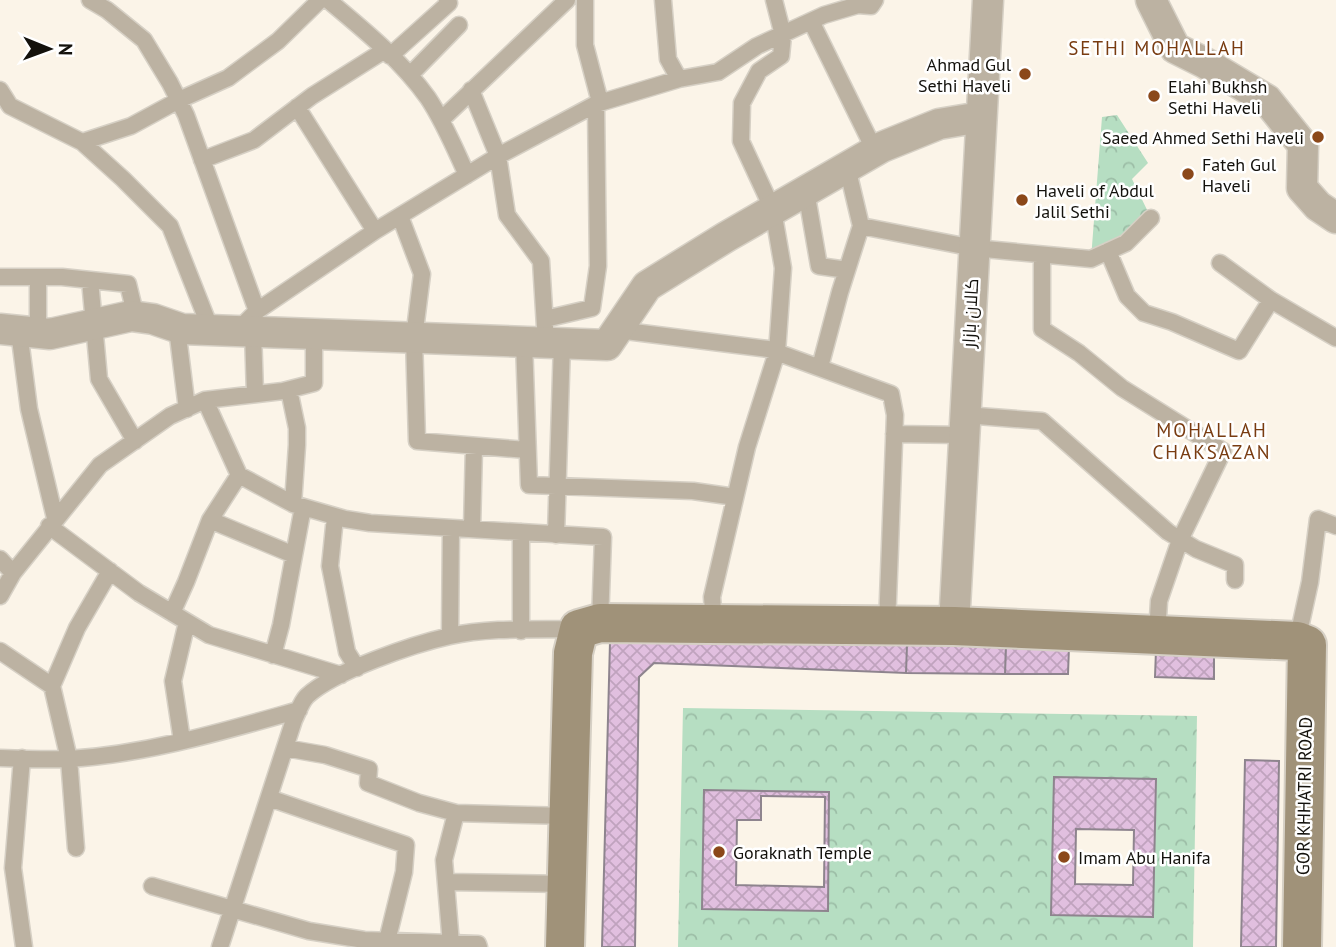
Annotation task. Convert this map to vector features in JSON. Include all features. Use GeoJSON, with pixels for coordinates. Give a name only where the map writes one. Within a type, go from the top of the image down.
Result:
{"type":"FeatureCollection","features":[{"type":"Feature","properties":{"kind":"street","name":"کالان بازار"},"geometry":{"type":"LineString","coordinates":[[954,626],[988,0]]}},
{"type":"Feature","properties":{"kind":"street"},"geometry":{"type":"LineString","coordinates":[[1151,0],[1175,48],[1267,100],[1303,145],[1302,188],[1318,206],[1336,218]]}},
{"type":"Feature","properties":{"kind":"street"},"geometry":{"type":"LineString","coordinates":[[19,331],[50,334],[131,316],[177,328],[239,326],[314,334],[414,338],[544,337],[607,345],[647,286],[875,151],[939,124],[981,117]]}},
{"type":"Feature","properties":{"kind":"street"},"geometry":{"type":"LineString","coordinates":[[565,947],[573,653],[590,626],[954,626],[1302,643]]}},
{"type":"Feature","properties":{"kind":"street","name":"GOR KHHATRI ROAD"},"geometry":{"type":"LineString","coordinates":[[1302,643],[1302,947]]}},
{"type":"Feature","properties":{"kind":"lane"},"geometry":{"type":"LineString","coordinates":[[82,142],[131,126],[228,78],[278,41],[320,0]]}},
{"type":"Feature","properties":{"kind":"lane"},"geometry":{"type":"LineString","coordinates":[[202,160],[254,140],[297,107],[388,53],[449,3],[447,0]]}},
{"type":"Feature","properties":{"kind":"lane"},"geometry":{"type":"LineString","coordinates":[[441,120],[567,0]]}},
{"type":"Feature","properties":{"kind":"lane"},"geometry":{"type":"LineString","coordinates":[[544,337],[592,308],[598,265],[598,103],[585,45],[585,0]]}},
{"type":"Feature","properties":{"kind":"lane"},"geometry":{"type":"LineString","coordinates":[[663,0],[668,59],[679,79]]}},
{"type":"Feature","properties":{"kind":"lane"},"geometry":{"type":"LineString","coordinates":[[714,624],[712,597],[747,447],[777,352],[783,268],[773,210],[741,141],[742,103],[759,71],[781,56],[783,35],[774,0]]}},
{"type":"Feature","properties":{"kind":"lane"},"geometry":{"type":"LineString","coordinates":[[239,326],[375,231],[498,156],[598,103],[679,79],[718,72],[757,47],[811,21],[858,5],[871,6],[875,0]]}},
{"type":"Feature","properties":{"kind":"lane"},"geometry":{"type":"LineString","coordinates":[[94,1],[127,24],[144,40],[179,100],[202,160],[256,394]]}},
{"type":"Feature","properties":{"kind":"lane"},"geometry":{"type":"LineString","coordinates":[[338,3],[410,75],[441,120],[467,175]]}},
{"type":"Feature","properties":{"kind":"lane"},"geometry":{"type":"LineString","coordinates":[[811,21],[875,151]]}},
{"type":"Feature","properties":{"kind":"lane"},"geometry":{"type":"LineString","coordinates":[[410,75],[459,25]]}},
{"type":"Feature","properties":{"kind":"lane"},"geometry":{"type":"LineString","coordinates":[[0,90],[10,106],[82,142],[123,179],[170,226],[239,326]]}},
{"type":"Feature","properties":{"kind":"lane"},"geometry":{"type":"LineString","coordinates":[[471,90],[498,156],[507,215],[541,261],[544,337],[558,487],[556,535]]}},
{"type":"Feature","properties":{"kind":"lane"},"geometry":{"type":"LineString","coordinates":[[297,107],[375,231]]}},
{"type":"Feature","properties":{"kind":"lane"},"geometry":{"type":"LineString","coordinates":[[821,367],[861,226],[847,167]]}},
{"type":"Feature","properties":{"kind":"lane"},"geometry":{"type":"LineString","coordinates":[[806,191],[820,266],[847,270]]}},
{"type":"Feature","properties":{"kind":"lane"},"geometry":{"type":"LineString","coordinates":[[400,216],[422,274],[414,338],[417,441],[527,450]]}},
{"type":"Feature","properties":{"kind":"lane"},"geometry":{"type":"LineString","coordinates":[[861,226],[974,248],[1091,259],[1126,243],[1151,218]]}},
{"type":"Feature","properties":{"kind":"lane"},"geometry":{"type":"LineString","coordinates":[[1108,251],[1127,296],[1144,313],[1239,351],[1271,300]]}},
{"type":"Feature","properties":{"kind":"lane"},"geometry":{"type":"LineString","coordinates":[[1042,255],[1042,329],[1079,352],[1122,388],[1223,451],[1180,540],[1159,601],[1157,635]]}},
{"type":"Feature","properties":{"kind":"lane"},"geometry":{"type":"LineString","coordinates":[[1220,263],[1271,300],[1336,338]]}},
{"type":"Feature","properties":{"kind":"lane"},"geometry":{"type":"LineString","coordinates":[[0,277],[128,284],[136,317]]}},
{"type":"Feature","properties":{"kind":"lane"},"geometry":{"type":"LineString","coordinates":[[38,277],[19,331],[29,409],[52,522],[110,571],[209,635],[341,675]]}},
{"type":"Feature","properties":{"kind":"lane"},"geometry":{"type":"LineString","coordinates":[[90,281],[99,379],[135,441]]}},
{"type":"Feature","properties":{"kind":"lane"},"geometry":{"type":"LineString","coordinates":[[177,328],[187,409]]}},
{"type":"Feature","properties":{"kind":"lane"},"geometry":{"type":"LineString","coordinates":[[618,330],[768,349],[891,394],[895,415],[887,625]]}},
{"type":"Feature","properties":{"kind":"lane"},"geometry":{"type":"LineString","coordinates":[[0,596],[13,573],[100,465],[170,416],[205,400],[289,390],[314,383],[314,334]]}},
{"type":"Feature","properties":{"kind":"lane"},"geometry":{"type":"LineString","coordinates":[[544,337],[527,450],[530,485],[693,491],[735,498]]}},
{"type":"Feature","properties":{"kind":"lane"},"geometry":{"type":"LineString","coordinates":[[274,654],[294,555],[298,506],[297,428],[289,390]]}},
{"type":"Feature","properties":{"kind":"lane"},"geometry":{"type":"LineString","coordinates":[[205,400],[239,475],[298,506],[335,517],[370,523],[603,537],[590,626],[450,636],[357,667],[324,682],[305,698],[285,748],[220,947]]}},
{"type":"Feature","properties":{"kind":"lane"},"geometry":{"type":"LineString","coordinates":[[894,434],[965,425],[1042,421],[1168,532],[1196,549],[1235,565],[1236,580]]}},
{"type":"Feature","properties":{"kind":"lane"},"geometry":{"type":"LineString","coordinates":[[472,529],[474,446]]}},
{"type":"Feature","properties":{"kind":"lane"},"geometry":{"type":"LineString","coordinates":[[172,612],[210,520],[239,475]]}},
{"type":"Feature","properties":{"kind":"lane"},"geometry":{"type":"LineString","coordinates":[[335,517],[330,566],[347,652],[357,667]]}},
{"type":"Feature","properties":{"kind":"lane"},"geometry":{"type":"LineString","coordinates":[[1302,643],[1318,519],[1336,526]]}},
{"type":"Feature","properties":{"kind":"lane"},"geometry":{"type":"LineString","coordinates":[[210,520],[294,555]]}},
{"type":"Feature","properties":{"kind":"lane"},"geometry":{"type":"LineString","coordinates":[[450,528],[450,636]]}},
{"type":"Feature","properties":{"kind":"lane"},"geometry":{"type":"LineString","coordinates":[[520,631],[521,533]]}},
{"type":"Feature","properties":{"kind":"lane"},"geometry":{"type":"LineString","coordinates":[[0,559],[13,573]]}},
{"type":"Feature","properties":{"kind":"lane"},"geometry":{"type":"LineString","coordinates":[[76,848],[69,759],[52,686],[78,628],[110,571]]}},
{"type":"Feature","properties":{"kind":"lane"},"geometry":{"type":"LineString","coordinates":[[182,741],[173,681],[187,622]]}},
{"type":"Feature","properties":{"kind":"lane"},"geometry":{"type":"LineString","coordinates":[[0,652],[52,686]]}},
{"type":"Feature","properties":{"kind":"lane"},"geometry":{"type":"LineString","coordinates":[[0,758],[69,759],[132,751],[182,741],[299,710]]}},
{"type":"Feature","properties":{"kind":"lane"},"geometry":{"type":"LineString","coordinates":[[285,748],[325,755],[369,769],[368,783],[419,803],[456,813],[569,816]]}},
{"type":"Feature","properties":{"kind":"lane"},"geometry":{"type":"LineString","coordinates":[[22,758],[13,869],[24,947]]}},
{"type":"Feature","properties":{"kind":"lane"},"geometry":{"type":"LineString","coordinates":[[269,798],[406,845],[404,872],[387,941]]}},
{"type":"Feature","properties":{"kind":"lane"},"geometry":{"type":"LineString","coordinates":[[451,944],[444,860],[456,813]]}},
{"type":"Feature","properties":{"kind":"lane"},"geometry":{"type":"LineString","coordinates":[[446,882],[567,884]]}},
{"type":"Feature","properties":{"kind":"lane"},"geometry":{"type":"LineString","coordinates":[[152,886],[309,931],[387,941],[478,944],[479,947]]}},
{"type":"Feature","properties":{"kind":"green space"},"geometry":{"type":"Polygon","coordinates":[[[1117,115],[1148,163],[1132,179],[1151,218],[1091,259],[1102,117],[1117,115]]]}},
{"type":"Feature","properties":{"kind":"green space"},"geometry":{"type":"Polygon","coordinates":[[[683,708],[1197,716],[1193,947],[678,947],[683,708]],[[1054,777],[1051,915],[1153,917],[1156,779],[1054,777]],[[704,790],[702,909],[828,911],[829,792],[704,790]]]}},
{"type":"Feature","properties":{"kind":"building"},"geometry":{"type":"Polygon","coordinates":[[[925,631],[1006,642],[1005,674],[906,673],[907,645],[925,631]]]}},
{"type":"Feature","properties":{"kind":"building"},"geometry":{"type":"Polygon","coordinates":[[[626,634],[907,645],[906,673],[654,663],[639,677],[635,947],[602,947],[610,642],[626,634]]]}},
{"type":"Feature","properties":{"kind":"building"},"geometry":{"type":"Polygon","coordinates":[[[1006,647],[1069,647],[1068,674],[1005,674],[1006,647]]]}},
{"type":"Feature","properties":{"kind":"building"},"geometry":{"type":"Polygon","coordinates":[[[1156,650],[1214,652],[1214,679],[1155,677],[1156,650]]]}},
{"type":"Feature","properties":{"kind":"building"},"geometry":{"type":"Polygon","coordinates":[[[1245,760],[1279,761],[1276,947],[1241,947],[1245,760]]]}},
{"type":"Feature","properties":{"kind":"building","name":"Imam Abu Hanifa"},"geometry":{"type":"Polygon","coordinates":[[[1054,777],[1156,779],[1153,917],[1051,915],[1054,777]],[[1076,829],[1075,884],[1133,885],[1134,830],[1076,829]]]}},
{"type":"Feature","properties":{"kind":"building","name":"Goraknath Temple"},"geometry":{"type":"Polygon","coordinates":[[[704,790],[829,792],[828,911],[702,909],[704,790]],[[761,796],[761,820],[737,820],[736,885],[824,887],[825,797],[761,796]]]}},
{"type":"Feature","properties":{"kind":"place","name":"Ahmad Gul Sethi Haveli"},"geometry":{"type":"Point","coordinates":[1025,74]}},
{"type":"Feature","properties":{"kind":"place","name":"Elahi Bukhsh Sethi Haveli"},"geometry":{"type":"Point","coordinates":[1154,96]}},
{"type":"Feature","properties":{"kind":"place","name":"Saeed Ahmed Sethi Haveli"},"geometry":{"type":"Point","coordinates":[1318,137]}},
{"type":"Feature","properties":{"kind":"place","name":"Fateh Gul Haveli"},"geometry":{"type":"Point","coordinates":[1188,174]}},
{"type":"Feature","properties":{"kind":"place","name":"Haveli of Abdul Jalil Sethi"},"geometry":{"type":"Point","coordinates":[1022,200]}},
{"type":"Feature","properties":{"kind":"place","name":"Goraknath Temple"},"geometry":{"type":"Point","coordinates":[719,852]}},
{"type":"Feature","properties":{"kind":"place","name":"Imam Abu Hanifa"},"geometry":{"type":"Point","coordinates":[1064,857]}},
{"type":"Feature","properties":{"kind":"district","name":"SETHI MOHALLAH"},"geometry":{"type":"Point","coordinates":[1157,48]}},
{"type":"Feature","properties":{"kind":"district","name":"MOHALLAH CHAKSAZAN"},"geometry":{"type":"Point","coordinates":[1212,441]}}]}
